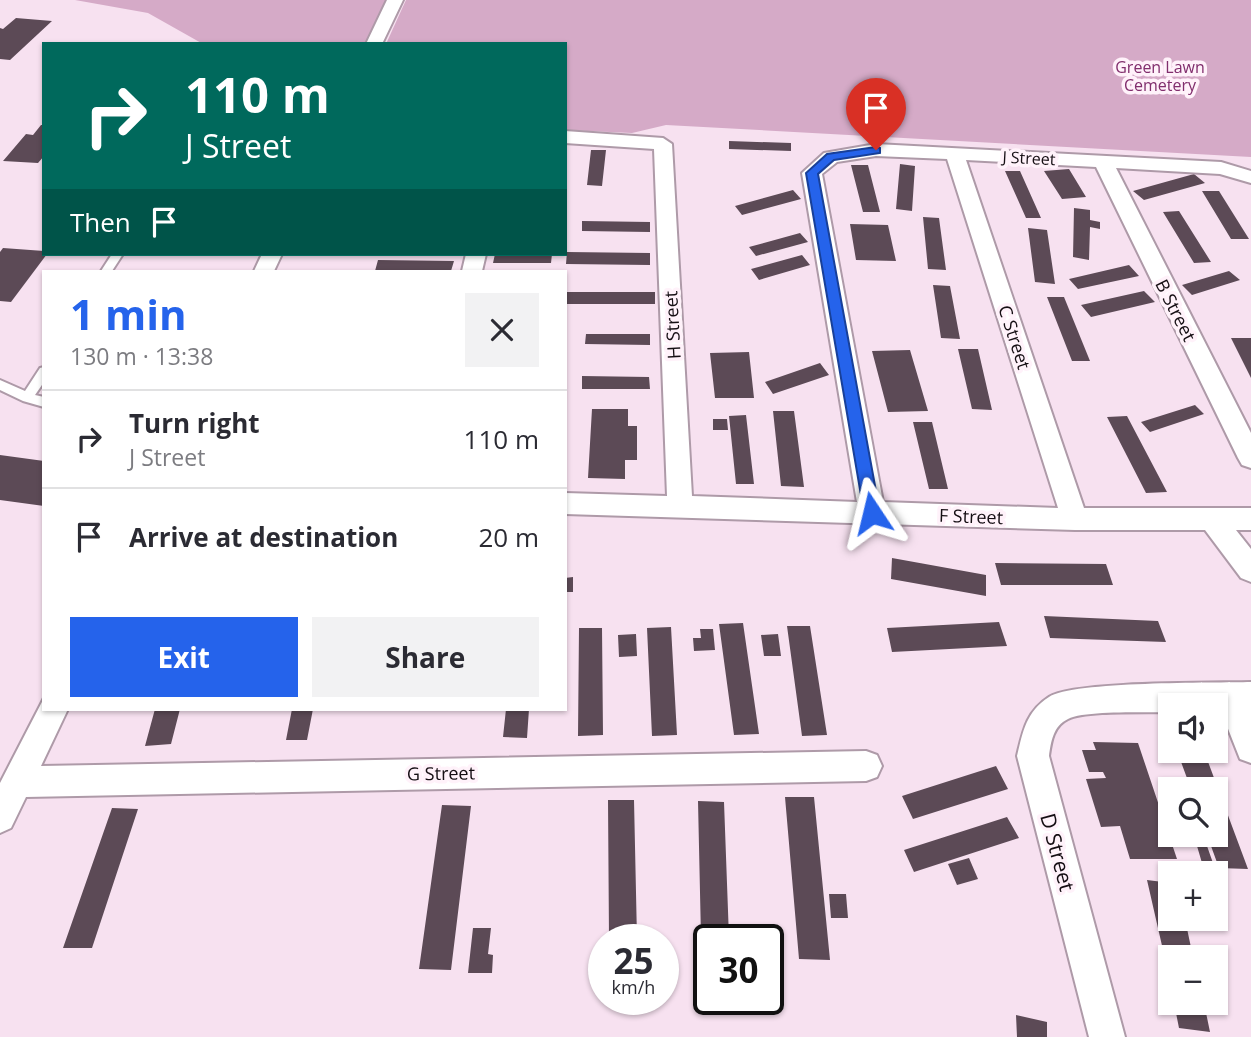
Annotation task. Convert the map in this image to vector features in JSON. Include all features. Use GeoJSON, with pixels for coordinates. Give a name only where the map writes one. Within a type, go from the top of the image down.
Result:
{"type":"FeatureCollection","features":[{"type":"Feature","properties":{"kind":"street"},"geometry":{"type":"LineString","coordinates":[[375,42],[395,0]]}},
{"type":"Feature","properties":{"kind":"street","name":"H Street"},"geometry":{"type":"LineString","coordinates":[[567,137],[663,144],[680,507]]}},
{"type":"Feature","properties":{"kind":"street","name":"J Street"},"geometry":{"type":"LineString","coordinates":[[812,173],[831,157],[876,150],[1221,168],[1251,177]]}},
{"type":"Feature","properties":{"kind":"street","name":"C Street"},"geometry":{"type":"LineString","coordinates":[[955,156],[1075,519]]}},
{"type":"Feature","properties":{"kind":"street","name":"B Street"},"geometry":{"type":"LineString","coordinates":[[1102,162],[1251,458]]}},
{"type":"Feature","properties":{"kind":"street"},"geometry":{"type":"LineString","coordinates":[[812,173],[872,513]]}},
{"type":"Feature","properties":{"kind":"street","name":"F Street"},"geometry":{"type":"LineString","coordinates":[[567,503],[1075,519],[1251,519]]}},
{"type":"Feature","properties":{"kind":"street"},"geometry":{"type":"LineString","coordinates":[[1212,519],[1251,570]]}},
{"type":"Feature","properties":{"kind":"street"},"geometry":{"type":"LineString","coordinates":[[1240,696],[1251,748]]}},
{"type":"Feature","properties":{"kind":"street","name":"D Street"},"geometry":{"type":"LineString","coordinates":[[1107,1037],[1033,756],[1039,726],[1060,706],[1091,701],[1240,696]]}},
{"type":"Feature","properties":{"kind":"street"},"geometry":{"type":"LineString","coordinates":[[0,817],[52,711]]}},
{"type":"Feature","properties":{"kind":"street","name":"G Street"},"geometry":{"type":"LineString","coordinates":[[17,782],[866,766]]}},
{"type":"Feature","properties":{"kind":"lane"},"geometry":{"type":"LineString","coordinates":[[27,398],[42,374]]}},
{"type":"Feature","properties":{"kind":"lane"},"geometry":{"type":"LineString","coordinates":[[0,385],[27,398],[42,402]]}},
{"type":"Feature","properties":{"kind":"green space"},"geometry":{"type":"Polygon","coordinates":[[[75,0],[387,0],[367,42],[199,42],[148,13],[75,0]]]}},
{"type":"Feature","properties":{"kind":"green space","name":"Green Lawn Cemetery"},"geometry":{"type":"Polygon","coordinates":[[[406,0],[1251,0],[1251,157],[666,125],[632,133],[567,130],[567,42],[387,42],[406,0]]]}},
{"type":"Feature","properties":{"kind":"building"},"geometry":{"type":"Polygon","coordinates":[[[16,18],[52,21],[10,60],[0,59],[0,28],[3,29],[16,18]]]}},
{"type":"Feature","properties":{"kind":"building"},"geometry":{"type":"Polygon","coordinates":[[[42,125],[42,158],[38,163],[3,161],[26,134],[33,135],[42,125]]]}},
{"type":"Feature","properties":{"kind":"building"},"geometry":{"type":"Polygon","coordinates":[[[729,141],[791,143],[791,151],[729,149],[729,141]]]}},
{"type":"Feature","properties":{"kind":"building"},"geometry":{"type":"Polygon","coordinates":[[[591,150],[606,150],[602,186],[587,185],[591,150]]]}},
{"type":"Feature","properties":{"kind":"building"},"geometry":{"type":"Polygon","coordinates":[[[900,164],[915,166],[912,211],[896,209],[900,164]]]}},
{"type":"Feature","properties":{"kind":"building"},"geometry":{"type":"Polygon","coordinates":[[[851,165],[868,165],[880,212],[863,212],[851,165]]]}},
{"type":"Feature","properties":{"kind":"building"},"geometry":{"type":"Polygon","coordinates":[[[1069,169],[1086,197],[1062,199],[1044,171],[1069,169]]]}},
{"type":"Feature","properties":{"kind":"building"},"geometry":{"type":"Polygon","coordinates":[[[1005,171],[1020,171],[1041,218],[1026,218],[1005,171]]]}},
{"type":"Feature","properties":{"kind":"building"},"geometry":{"type":"Polygon","coordinates":[[[1194,174],[1205,183],[1144,200],[1133,191],[1194,174]]]}},
{"type":"Feature","properties":{"kind":"building"},"geometry":{"type":"Polygon","coordinates":[[[793,190],[801,199],[742,215],[735,206],[793,190]]]}},
{"type":"Feature","properties":{"kind":"building"},"geometry":{"type":"Polygon","coordinates":[[[1202,191],[1219,191],[1249,239],[1231,239],[1202,191]]]}},
{"type":"Feature","properties":{"kind":"building"},"geometry":{"type":"Polygon","coordinates":[[[1074,208],[1090,210],[1090,220],[1100,222],[1100,229],[1090,227],[1089,260],[1073,257],[1074,208]]]}},
{"type":"Feature","properties":{"kind":"building"},"geometry":{"type":"Polygon","coordinates":[[[1179,211],[1211,262],[1194,263],[1163,212],[1179,211]]]}},
{"type":"Feature","properties":{"kind":"building"},"geometry":{"type":"Polygon","coordinates":[[[923,217],[939,218],[946,270],[928,269],[923,217]]]}},
{"type":"Feature","properties":{"kind":"building"},"geometry":{"type":"Polygon","coordinates":[[[582,221],[650,222],[650,232],[582,231],[582,221]]]}},
{"type":"Feature","properties":{"kind":"building"},"geometry":{"type":"Polygon","coordinates":[[[850,224],[888,225],[896,261],[856,260],[850,224]]]}},
{"type":"Feature","properties":{"kind":"building"},"geometry":{"type":"Polygon","coordinates":[[[1028,228],[1047,230],[1055,284],[1035,282],[1028,228]]]}},
{"type":"Feature","properties":{"kind":"building"},"geometry":{"type":"Polygon","coordinates":[[[800,233],[808,242],[756,256],[749,247],[800,233]]]}},
{"type":"Feature","properties":{"kind":"building"},"geometry":{"type":"Polygon","coordinates":[[[3,248],[42,251],[42,256],[46,256],[11,302],[0,301],[0,252],[3,248]]]}},
{"type":"Feature","properties":{"kind":"building"},"geometry":{"type":"Polygon","coordinates":[[[567,252],[650,253],[650,265],[566,264],[567,252]]]}},
{"type":"Feature","properties":{"kind":"building"},"geometry":{"type":"Polygon","coordinates":[[[802,255],[810,265],[759,280],[751,269],[802,255]]]}},
{"type":"Feature","properties":{"kind":"building"},"geometry":{"type":"Polygon","coordinates":[[[495,256],[552,256],[551,263],[493,263],[495,256]]]}},
{"type":"Feature","properties":{"kind":"building"},"geometry":{"type":"Polygon","coordinates":[[[378,260],[454,261],[451,270],[375,270],[378,260]]]}},
{"type":"Feature","properties":{"kind":"building"},"geometry":{"type":"Polygon","coordinates":[[[1129,265],[1139,276],[1078,289],[1069,279],[1129,265]]]}},
{"type":"Feature","properties":{"kind":"building"},"geometry":{"type":"Polygon","coordinates":[[[1229,271],[1240,280],[1192,295],[1182,285],[1229,271]]]}},
{"type":"Feature","properties":{"kind":"building"},"geometry":{"type":"Polygon","coordinates":[[[933,285],[950,286],[960,339],[941,338],[933,285]]]}},
{"type":"Feature","properties":{"kind":"building"},"geometry":{"type":"Polygon","coordinates":[[[1144,291],[1155,302],[1091,317],[1081,305],[1144,291]]]}},
{"type":"Feature","properties":{"kind":"building"},"geometry":{"type":"Polygon","coordinates":[[[567,292],[655,292],[655,304],[567,304],[567,292]]]}},
{"type":"Feature","properties":{"kind":"building"},"geometry":{"type":"Polygon","coordinates":[[[1047,297],[1064,297],[1090,361],[1072,361],[1047,297]]]}},
{"type":"Feature","properties":{"kind":"building"},"geometry":{"type":"Polygon","coordinates":[[[586,334],[650,334],[650,345],[585,344],[586,334]]]}},
{"type":"Feature","properties":{"kind":"building"},"geometry":{"type":"Polygon","coordinates":[[[1231,338],[1251,338],[1251,378],[1231,338]]]}},
{"type":"Feature","properties":{"kind":"building"},"geometry":{"type":"Polygon","coordinates":[[[958,349],[978,349],[992,410],[972,409],[958,349]]]}},
{"type":"Feature","properties":{"kind":"building"},"geometry":{"type":"Polygon","coordinates":[[[910,350],[928,411],[888,412],[872,351],[910,350]]]}},
{"type":"Feature","properties":{"kind":"building"},"geometry":{"type":"Polygon","coordinates":[[[749,352],[754,398],[715,398],[710,353],[749,352]]]}},
{"type":"Feature","properties":{"kind":"building"},"geometry":{"type":"Polygon","coordinates":[[[820,363],[829,375],[773,394],[765,382],[820,363]]]}},
{"type":"Feature","properties":{"kind":"building"},"geometry":{"type":"Polygon","coordinates":[[[582,376],[649,377],[650,389],[582,389],[582,376]]]}},
{"type":"Feature","properties":{"kind":"building"},"geometry":{"type":"Polygon","coordinates":[[[1195,405],[1204,414],[1150,432],[1141,422],[1195,405]]]}},
{"type":"Feature","properties":{"kind":"building"},"geometry":{"type":"Polygon","coordinates":[[[592,409],[628,409],[628,426],[637,426],[637,460],[625,460],[625,479],[588,478],[592,409]]]}},
{"type":"Feature","properties":{"kind":"building"},"geometry":{"type":"Polygon","coordinates":[[[773,411],[794,411],[804,487],[781,486],[773,411]]]}},
{"type":"Feature","properties":{"kind":"building"},"geometry":{"type":"Polygon","coordinates":[[[746,415],[754,484],[736,484],[729,416],[746,415]]]}},
{"type":"Feature","properties":{"kind":"building"},"geometry":{"type":"Polygon","coordinates":[[[1127,416],[1167,492],[1146,493],[1107,417],[1127,416]]]}},
{"type":"Feature","properties":{"kind":"building"},"geometry":{"type":"Polygon","coordinates":[[[713,419],[727,419],[728,430],[713,430],[713,419]]]}},
{"type":"Feature","properties":{"kind":"building"},"geometry":{"type":"Polygon","coordinates":[[[913,422],[932,422],[948,489],[929,489],[913,422]]]}},
{"type":"Feature","properties":{"kind":"building"},"geometry":{"type":"Polygon","coordinates":[[[0,455],[42,461],[42,506],[0,500],[0,455]]]}},
{"type":"Feature","properties":{"kind":"building"},"geometry":{"type":"Polygon","coordinates":[[[892,558],[986,575],[986,596],[891,579],[892,558]]]}},
{"type":"Feature","properties":{"kind":"building"},"geometry":{"type":"Polygon","coordinates":[[[995,563],[1106,564],[1113,585],[1001,585],[995,563]]]}},
{"type":"Feature","properties":{"kind":"building"},"geometry":{"type":"Polygon","coordinates":[[[573,577],[573,592],[567,592],[567,578],[573,577]]]}},
{"type":"Feature","properties":{"kind":"building"},"geometry":{"type":"Polygon","coordinates":[[[1044,616],[1158,621],[1166,642],[1050,638],[1044,616]]]}},
{"type":"Feature","properties":{"kind":"building"},"geometry":{"type":"Polygon","coordinates":[[[999,622],[1007,646],[892,652],[887,628],[999,622]]]}},
{"type":"Feature","properties":{"kind":"building"},"geometry":{"type":"Polygon","coordinates":[[[743,623],[759,734],[734,735],[719,624],[743,623]]]}},
{"type":"Feature","properties":{"kind":"building"},"geometry":{"type":"Polygon","coordinates":[[[787,626],[810,626],[827,735],[802,736],[787,626]]]}},
{"type":"Feature","properties":{"kind":"building"},"geometry":{"type":"Polygon","coordinates":[[[671,627],[677,735],[652,736],[647,628],[671,627]]]}},
{"type":"Feature","properties":{"kind":"building"},"geometry":{"type":"Polygon","coordinates":[[[579,628],[602,628],[603,735],[578,736],[579,628]]]}},
{"type":"Feature","properties":{"kind":"building"},"geometry":{"type":"Polygon","coordinates":[[[700,629],[713,629],[715,650],[694,651],[693,638],[701,638],[700,629]]]}},
{"type":"Feature","properties":{"kind":"building"},"geometry":{"type":"Polygon","coordinates":[[[636,634],[637,656],[619,657],[618,635],[636,634]]]}},
{"type":"Feature","properties":{"kind":"building"},"geometry":{"type":"Polygon","coordinates":[[[778,634],[781,656],[764,656],[761,635],[778,634]]]}},
{"type":"Feature","properties":{"kind":"building"},"geometry":{"type":"Polygon","coordinates":[[[154,711],[179,711],[171,744],[145,746],[154,711]]]}},
{"type":"Feature","properties":{"kind":"building"},"geometry":{"type":"Polygon","coordinates":[[[292,711],[313,711],[307,740],[286,740],[292,711]]]}},
{"type":"Feature","properties":{"kind":"building"},"geometry":{"type":"Polygon","coordinates":[[[506,711],[529,711],[527,738],[503,737],[506,711]]]}},
{"type":"Feature","properties":{"kind":"building"},"geometry":{"type":"Polygon","coordinates":[[[1093,742],[1138,743],[1158,802],[1158,847],[1173,847],[1177,859],[1130,859],[1120,826],[1101,827],[1086,779],[1106,778],[1103,772],[1089,772],[1082,750],[1096,750],[1093,742]]]}},
{"type":"Feature","properties":{"kind":"building"},"geometry":{"type":"Polygon","coordinates":[[[1181,763],[1208,763],[1214,777],[1187,777],[1181,763]]]}},
{"type":"Feature","properties":{"kind":"building"},"geometry":{"type":"Polygon","coordinates":[[[996,766],[1008,789],[913,819],[902,796],[996,766]]]}},
{"type":"Feature","properties":{"kind":"building"},"geometry":{"type":"Polygon","coordinates":[[[785,797],[814,797],[830,960],[799,959],[785,797]]]}},
{"type":"Feature","properties":{"kind":"building"},"geometry":{"type":"Polygon","coordinates":[[[608,800],[634,800],[637,924],[609,924],[608,800]]]}},
{"type":"Feature","properties":{"kind":"building"},"geometry":{"type":"Polygon","coordinates":[[[698,801],[724,802],[728,924],[701,924],[698,801]]]}},
{"type":"Feature","properties":{"kind":"building"},"geometry":{"type":"Polygon","coordinates":[[[442,805],[471,806],[451,970],[419,969],[442,805]]]}},
{"type":"Feature","properties":{"kind":"building"},"geometry":{"type":"Polygon","coordinates":[[[112,808],[138,809],[92,948],[63,948],[112,808]]]}},
{"type":"Feature","properties":{"kind":"building"},"geometry":{"type":"Polygon","coordinates":[[[1228,815],[1248,869],[1228,868],[1228,861],[1216,861],[1211,847],[1228,847],[1228,815]]]}},
{"type":"Feature","properties":{"kind":"building"},"geometry":{"type":"Polygon","coordinates":[[[1007,817],[1019,838],[914,872],[904,850],[1007,817]]]}},
{"type":"Feature","properties":{"kind":"building"},"geometry":{"type":"Polygon","coordinates":[[[1197,847],[1207,847],[1212,861],[1201,861],[1197,847]]]}},
{"type":"Feature","properties":{"kind":"building"},"geometry":{"type":"Polygon","coordinates":[[[969,858],[978,879],[957,885],[948,864],[969,858]]]}},
{"type":"Feature","properties":{"kind":"building"},"geometry":{"type":"Polygon","coordinates":[[[1147,880],[1158,881],[1158,928],[1147,880]]]}},
{"type":"Feature","properties":{"kind":"building"},"geometry":{"type":"Polygon","coordinates":[[[829,894],[846,894],[848,918],[831,918],[829,894]]]}},
{"type":"Feature","properties":{"kind":"building"},"geometry":{"type":"Polygon","coordinates":[[[473,928],[491,928],[488,954],[493,955],[492,973],[468,973],[473,928]]]}},
{"type":"Feature","properties":{"kind":"building"},"geometry":{"type":"Polygon","coordinates":[[[1159,931],[1188,931],[1190,945],[1162,945],[1159,931]]]}},
{"type":"Feature","properties":{"kind":"building"},"geometry":{"type":"Polygon","coordinates":[[[1016,1015],[1047,1022],[1047,1037],[1017,1037],[1016,1015]]]}},
{"type":"Feature","properties":{"kind":"building"},"geometry":{"type":"Polygon","coordinates":[[[1176,1015],[1206,1015],[1210,1032],[1179,1028],[1176,1015]]]}},
{"type":"Feature","properties":{"kind":"route"},"geometry":{"type":"LineString","coordinates":[[872,513],[812,173],[831,157],[876,150]]}}]}
